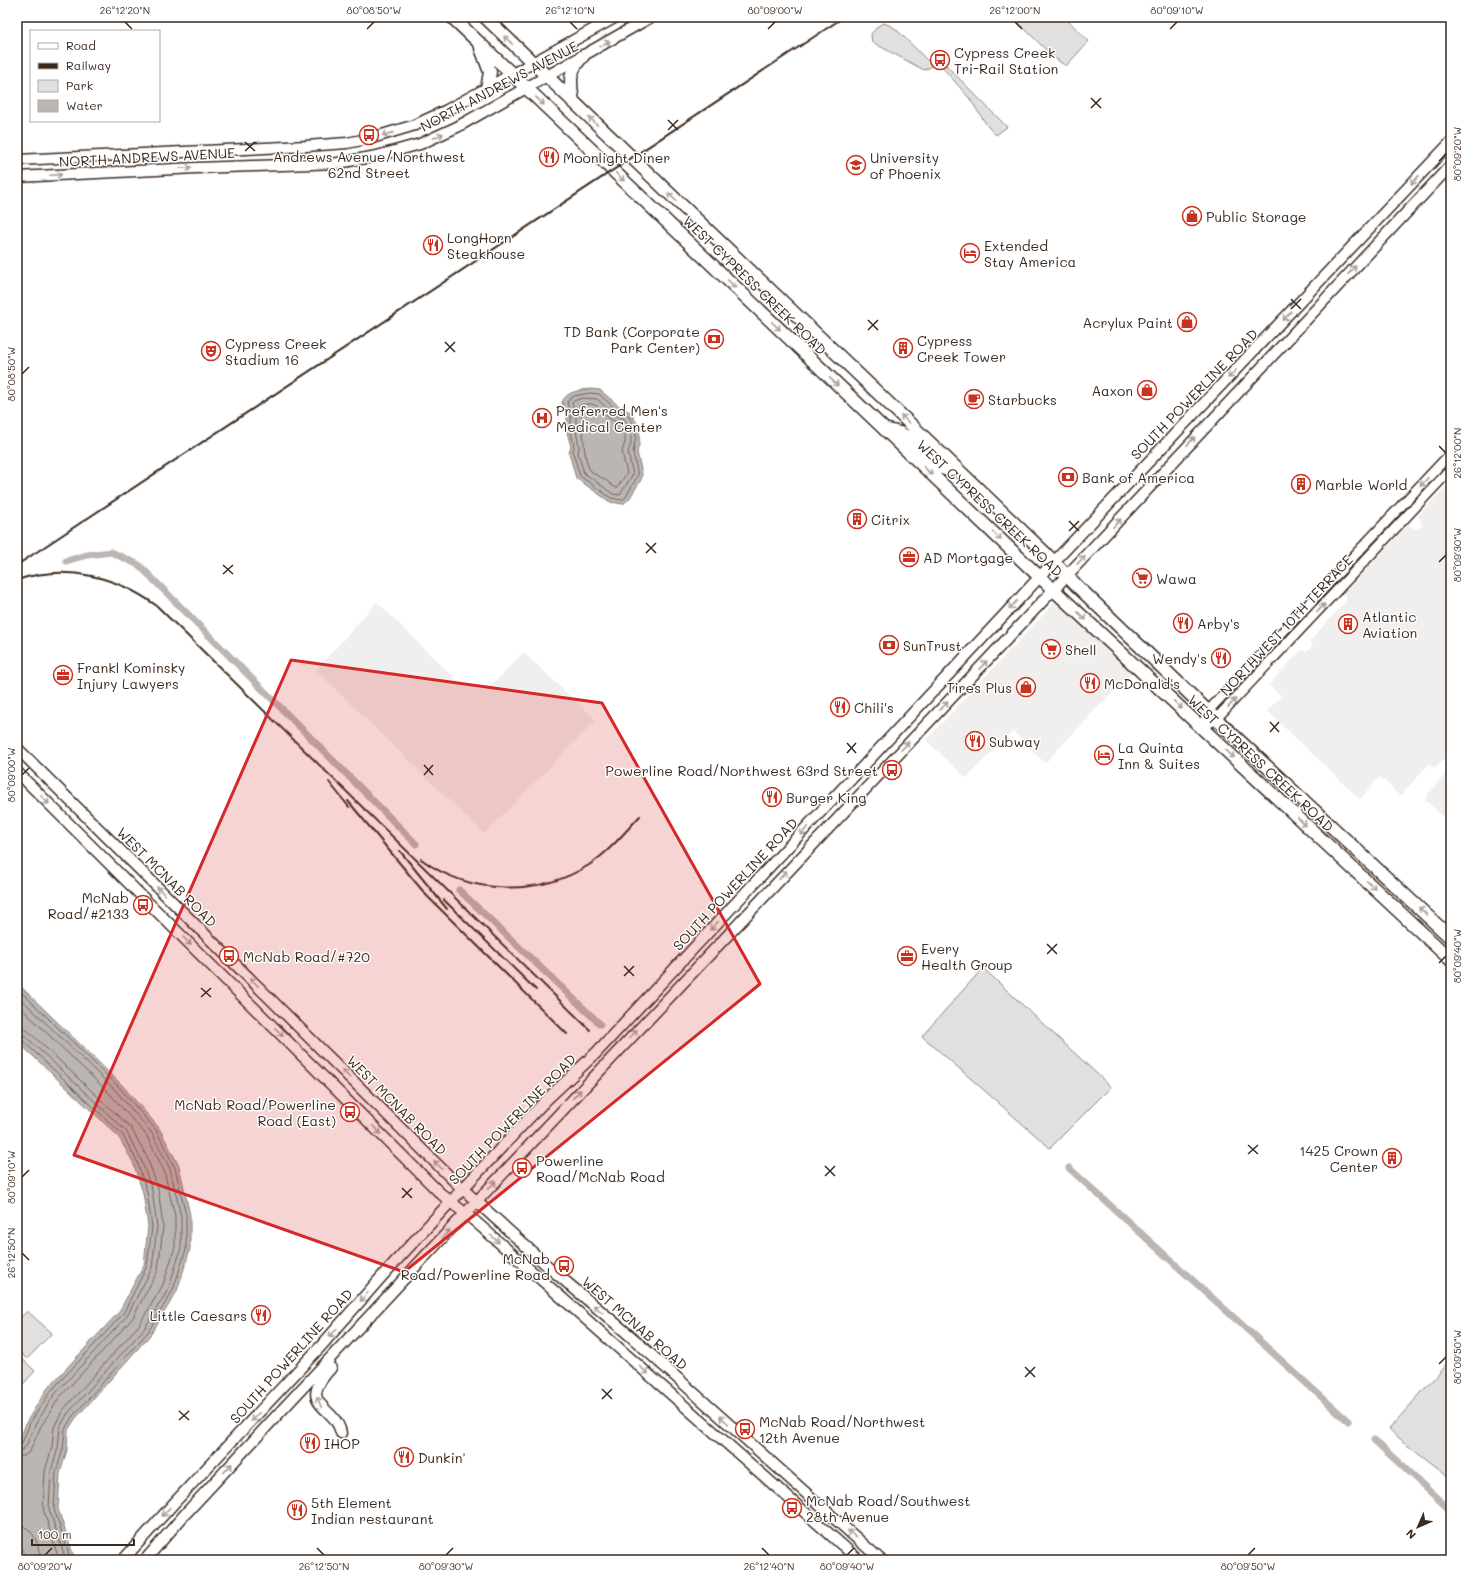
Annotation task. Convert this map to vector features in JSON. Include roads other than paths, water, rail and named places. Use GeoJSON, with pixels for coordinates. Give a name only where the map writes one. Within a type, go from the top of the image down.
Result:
{"type":"FeatureCollection","features":[{"type":"Feature","properties":{"kind":"main road","name":"WEST CYPRESS CREEK ROAD"},"geometry":{"type":"LineString","coordinates":[[452,17],[1040,577],[1451,960]]}},
{"type":"Feature","properties":{"kind":"main road","name":"WEST CYPRESS CREEK ROAD"},"geometry":{"type":"LineString","coordinates":[[485,17],[1216,719],[1451,938]]}},
{"type":"Feature","properties":{"kind":"main road","name":"NORTH ANDREWS AVENUE"},"geometry":{"type":"LineString","coordinates":[[17,160],[84,158],[347,143],[396,132],[437,116],[616,17]]}},
{"type":"Feature","properties":{"kind":"main road","name":"NORTH ANDREWS AVENUE"},"geometry":{"type":"LineString","coordinates":[[17,177],[338,163],[377,156],[420,144],[438,136],[547,77],[651,17]]}},
{"type":"Feature","properties":{"kind":"main road"},"geometry":{"type":"LineString","coordinates":[[478,42],[490,72],[487,89]]}},
{"type":"Feature","properties":{"kind":"main road"},"geometry":{"type":"LineString","coordinates":[[573,102],[570,84],[571,75],[574,67],[583,56]]}},
{"type":"Feature","properties":{"kind":"main road","name":"SOUTH POWERLINE ROAD"},"geometry":{"type":"LineString","coordinates":[[123,1560],[316,1351],[451,1201],[545,1101],[596,1053],[1054,562],[1451,142]]}},
{"type":"Feature","properties":{"kind":"main road"},"geometry":{"type":"LineString","coordinates":[[1434,160],[1437,180]]}},
{"type":"Feature","properties":{"kind":"main road","name":"SOUTH POWERLINE ROAD"},"geometry":{"type":"LineString","coordinates":[[145,1560],[200,1498],[477,1201],[841,813],[1067,576],[1251,377],[1451,165]]}},
{"type":"Feature","properties":{"kind":"main road"},"geometry":{"type":"LineString","coordinates":[[1251,377],[1253,364],[1252,354],[1260,356],[1274,353]]}},
{"type":"Feature","properties":{"kind":"main road"},"geometry":{"type":"LineString","coordinates":[[883,428],[900,433],[907,437],[942,468],[948,470],[956,468]]}},
{"type":"Feature","properties":{"kind":"main road"},"geometry":{"type":"LineString","coordinates":[[1176,458],[1180,428]]}},
{"type":"Feature","properties":{"kind":"main road","name":"WEST MCNAB ROAD"},"geometry":{"type":"LineString","coordinates":[[17,748],[463,1189],[552,1270],[634,1340],[881,1560]]}},
{"type":"Feature","properties":{"kind":"main road","name":"WEST MCNAB ROAD"},"geometry":{"type":"LineString","coordinates":[[17,772],[435,1187],[859,1560]]}},
{"type":"Feature","properties":{"kind":"main road"},"geometry":{"type":"LineString","coordinates":[[341,1433],[339,1424],[321,1407],[316,1391],[321,1379],[354,1343],[358,1329]]}},
{"type":"Feature","properties":{"kind":"street","name":"NORTHWEST 10TH TERRACE"},"geometry":{"type":"LineString","coordinates":[[1202,727],[1208,711],[1451,453]]}},
{"type":"Feature","properties":{"kind":"street","name":"NORTHWEST 10TH TERRACE"},"geometry":{"type":"LineString","coordinates":[[1202,727],[1216,719],[1451,470]]}},
{"type":"Feature","properties":{"kind":"street"},"geometry":{"type":"LineString","coordinates":[[1324,588],[1332,596]]}},
{"type":"Feature","properties":{"kind":"water"},"geometry":{"type":"Polygon","coordinates":[[[591,389],[600,390],[620,407],[630,412],[640,428],[637,452],[642,474],[641,480],[629,499],[623,504],[610,502],[576,478],[569,453],[571,447],[567,432],[567,417],[562,402],[570,393],[591,389]]]}},
{"type":"Feature","properties":{"kind":"water"},"geometry":{"type":"Polygon","coordinates":[[[17,983],[121,1084],[159,1128],[179,1166],[190,1215],[190,1249],[177,1291],[151,1334],[75,1419],[68,1430],[67,1450],[60,1473],[58,1509],[75,1560],[26,1560],[17,1534],[17,1446],[27,1421],[47,1389],[119,1312],[144,1265],[148,1226],[143,1193],[133,1162],[118,1136],[17,1041],[17,983]]]}},
{"type":"Feature","properties":{"kind":"waterway"},"geometry":{"type":"LineString","coordinates":[[66,561],[87,555],[111,552],[139,565],[416,844]]}},
{"type":"Feature","properties":{"kind":"waterway"},"geometry":{"type":"LineString","coordinates":[[459,890],[600,1024]]}},
{"type":"Feature","properties":{"kind":"waterway"},"geometry":{"type":"LineString","coordinates":[[1069,1168],[1348,1421]]}},
{"type":"Feature","properties":{"kind":"waterway"},"geometry":{"type":"LineString","coordinates":[[1374,1440],[1451,1511]]}},
{"type":"Feature","properties":{"kind":"railway"},"geometry":{"type":"LineString","coordinates":[[17,565],[844,17]]}},
{"type":"Feature","properties":{"kind":"railway"},"geometry":{"type":"LineString","coordinates":[[17,580],[36,575],[54,573],[72,573],[90,576],[108,580],[125,587],[157,606],[590,1030]]}},
{"type":"Feature","properties":{"kind":"railway"},"geometry":{"type":"LineString","coordinates":[[329,782],[349,807]]}},
{"type":"Feature","properties":{"kind":"railway"},"geometry":{"type":"LineString","coordinates":[[348,801],[427,896],[567,1034]]}},
{"type":"Feature","properties":{"kind":"railway"},"geometry":{"type":"LineString","coordinates":[[421,859],[440,871],[460,880],[482,885],[504,888],[526,887],[548,883],[569,875],[596,860],[616,842],[640,816]]}},
{"type":"Feature","properties":{"kind":"railway"},"geometry":{"type":"LineString","coordinates":[[400,851],[447,909]]}},
{"type":"Feature","properties":{"kind":"railway"},"geometry":{"type":"LineString","coordinates":[[444,900],[536,990]]}},
{"type":"Feature","properties":{"kind":"place","name":"Cypress Creek Tri-Rail Station"},"geometry":{"type":"Point","coordinates":[940,60]}},
{"type":"Feature","properties":{"kind":"place","name":"Andrews Avenue/Northwest 62nd Street"},"geometry":{"type":"Point","coordinates":[369,135]}},
{"type":"Feature","properties":{"kind":"place","name":"Moonlight Diner"},"geometry":{"type":"Point","coordinates":[549,157]}},
{"type":"Feature","properties":{"kind":"place","name":"University of Phoenix"},"geometry":{"type":"Point","coordinates":[856,165]}},
{"type":"Feature","properties":{"kind":"place","name":"Public Storage"},"geometry":{"type":"Point","coordinates":[1192,216]}},
{"type":"Feature","properties":{"kind":"place","name":"LongHorn Steakhouse"},"geometry":{"type":"Point","coordinates":[433,245]}},
{"type":"Feature","properties":{"kind":"place","name":"Extended Stay America"},"geometry":{"type":"Point","coordinates":[970,253]}},
{"type":"Feature","properties":{"kind":"place","name":"Acrylux Paint"},"geometry":{"type":"Point","coordinates":[1187,322]}},
{"type":"Feature","properties":{"kind":"place","name":"TD Bank (Corporate Park Center)"},"geometry":{"type":"Point","coordinates":[714,339]}},
{"type":"Feature","properties":{"kind":"place","name":"Cypress Creek Tower"},"geometry":{"type":"Point","coordinates":[903,348]}},
{"type":"Feature","properties":{"kind":"place","name":"Cypress Creek Stadium 16"},"geometry":{"type":"Point","coordinates":[211,351]}},
{"type":"Feature","properties":{"kind":"place","name":"Aaxon"},"geometry":{"type":"Point","coordinates":[1147,390]}},
{"type":"Feature","properties":{"kind":"place","name":"Starbucks"},"geometry":{"type":"Point","coordinates":[974,399]}},
{"type":"Feature","properties":{"kind":"place","name":"Preferred Men's Medical Center"},"geometry":{"type":"Point","coordinates":[542,418]}},
{"type":"Feature","properties":{"kind":"place","name":"Bank of America"},"geometry":{"type":"Point","coordinates":[1068,477]}},
{"type":"Feature","properties":{"kind":"place","name":"Marble World"},"geometry":{"type":"Point","coordinates":[1301,484]}},
{"type":"Feature","properties":{"kind":"place","name":"Citrix"},"geometry":{"type":"Point","coordinates":[857,519]}},
{"type":"Feature","properties":{"kind":"place","name":"AD Mortgage"},"geometry":{"type":"Point","coordinates":[909,557]}},
{"type":"Feature","properties":{"kind":"place","name":"Wawa"},"geometry":{"type":"Point","coordinates":[1142,578]}},
{"type":"Feature","properties":{"kind":"place","name":"Arby's"},"geometry":{"type":"Point","coordinates":[1183,623]}},
{"type":"Feature","properties":{"kind":"place","name":"Atlantic Aviation"},"geometry":{"type":"Point","coordinates":[1348,624]}},
{"type":"Feature","properties":{"kind":"place","name":"SunTrust"},"geometry":{"type":"Point","coordinates":[889,645]}},
{"type":"Feature","properties":{"kind":"place","name":"Shell"},"geometry":{"type":"Point","coordinates":[1051,649]}},
{"type":"Feature","properties":{"kind":"place","name":"Wendy's"},"geometry":{"type":"Point","coordinates":[1221,658]}},
{"type":"Feature","properties":{"kind":"place","name":"Frankl Kominsky Injury Lawyers"},"geometry":{"type":"Point","coordinates":[63,675]}},
{"type":"Feature","properties":{"kind":"place","name":"McDonald's"},"geometry":{"type":"Point","coordinates":[1090,683]}},
{"type":"Feature","properties":{"kind":"place","name":"Tires Plus"},"geometry":{"type":"Point","coordinates":[1026,687]}},
{"type":"Feature","properties":{"kind":"place","name":"Chili's"},"geometry":{"type":"Point","coordinates":[840,707]}},
{"type":"Feature","properties":{"kind":"place","name":"Subway"},"geometry":{"type":"Point","coordinates":[975,741]}},
{"type":"Feature","properties":{"kind":"place","name":"La Quinta Inn & Suites"},"geometry":{"type":"Point","coordinates":[1104,755]}},
{"type":"Feature","properties":{"kind":"place","name":"Powerline Road/Northwest 63rd Street"},"geometry":{"type":"Point","coordinates":[892,770]}},
{"type":"Feature","properties":{"kind":"place","name":"Burger King"},"geometry":{"type":"Point","coordinates":[772,797]}},
{"type":"Feature","properties":{"kind":"place","name":"McNab Road/#2133"},"geometry":{"type":"Point","coordinates":[143,905]}},
{"type":"Feature","properties":{"kind":"place","name":"McNab Road/#720"},"geometry":{"type":"Point","coordinates":[229,956]}},
{"type":"Feature","properties":{"kind":"place","name":"Every Health Group"},"geometry":{"type":"Point","coordinates":[907,956]}},
{"type":"Feature","properties":{"kind":"place","name":"McNab Road/Powerline Road (East)"},"geometry":{"type":"Point","coordinates":[350,1112]}},
{"type":"Feature","properties":{"kind":"place","name":"1425 Crown Center"},"geometry":{"type":"Point","coordinates":[1392,1158]}},
{"type":"Feature","properties":{"kind":"place","name":"Powerline Road/McNab Road"},"geometry":{"type":"Point","coordinates":[522,1168]}},
{"type":"Feature","properties":{"kind":"place","name":"McNab Road/Powerline Road"},"geometry":{"type":"Point","coordinates":[564,1266]}},
{"type":"Feature","properties":{"kind":"place","name":"Little Caesars"},"geometry":{"type":"Point","coordinates":[261,1315]}},
{"type":"Feature","properties":{"kind":"place","name":"McNab Road/Northwest 12th Avenue"},"geometry":{"type":"Point","coordinates":[745,1429]}},
{"type":"Feature","properties":{"kind":"place","name":"IHOP"},"geometry":{"type":"Point","coordinates":[310,1443]}},
{"type":"Feature","properties":{"kind":"place","name":"Dunkin'"},"geometry":{"type":"Point","coordinates":[404,1457]}},
{"type":"Feature","properties":{"kind":"place","name":"McNab Road/Southwest 28th Avenue"},"geometry":{"type":"Point","coordinates":[792,1508]}},
{"type":"Feature","properties":{"kind":"place","name":"5th Element Indian restaurant"},"geometry":{"type":"Point","coordinates":[297,1510]}}]}
